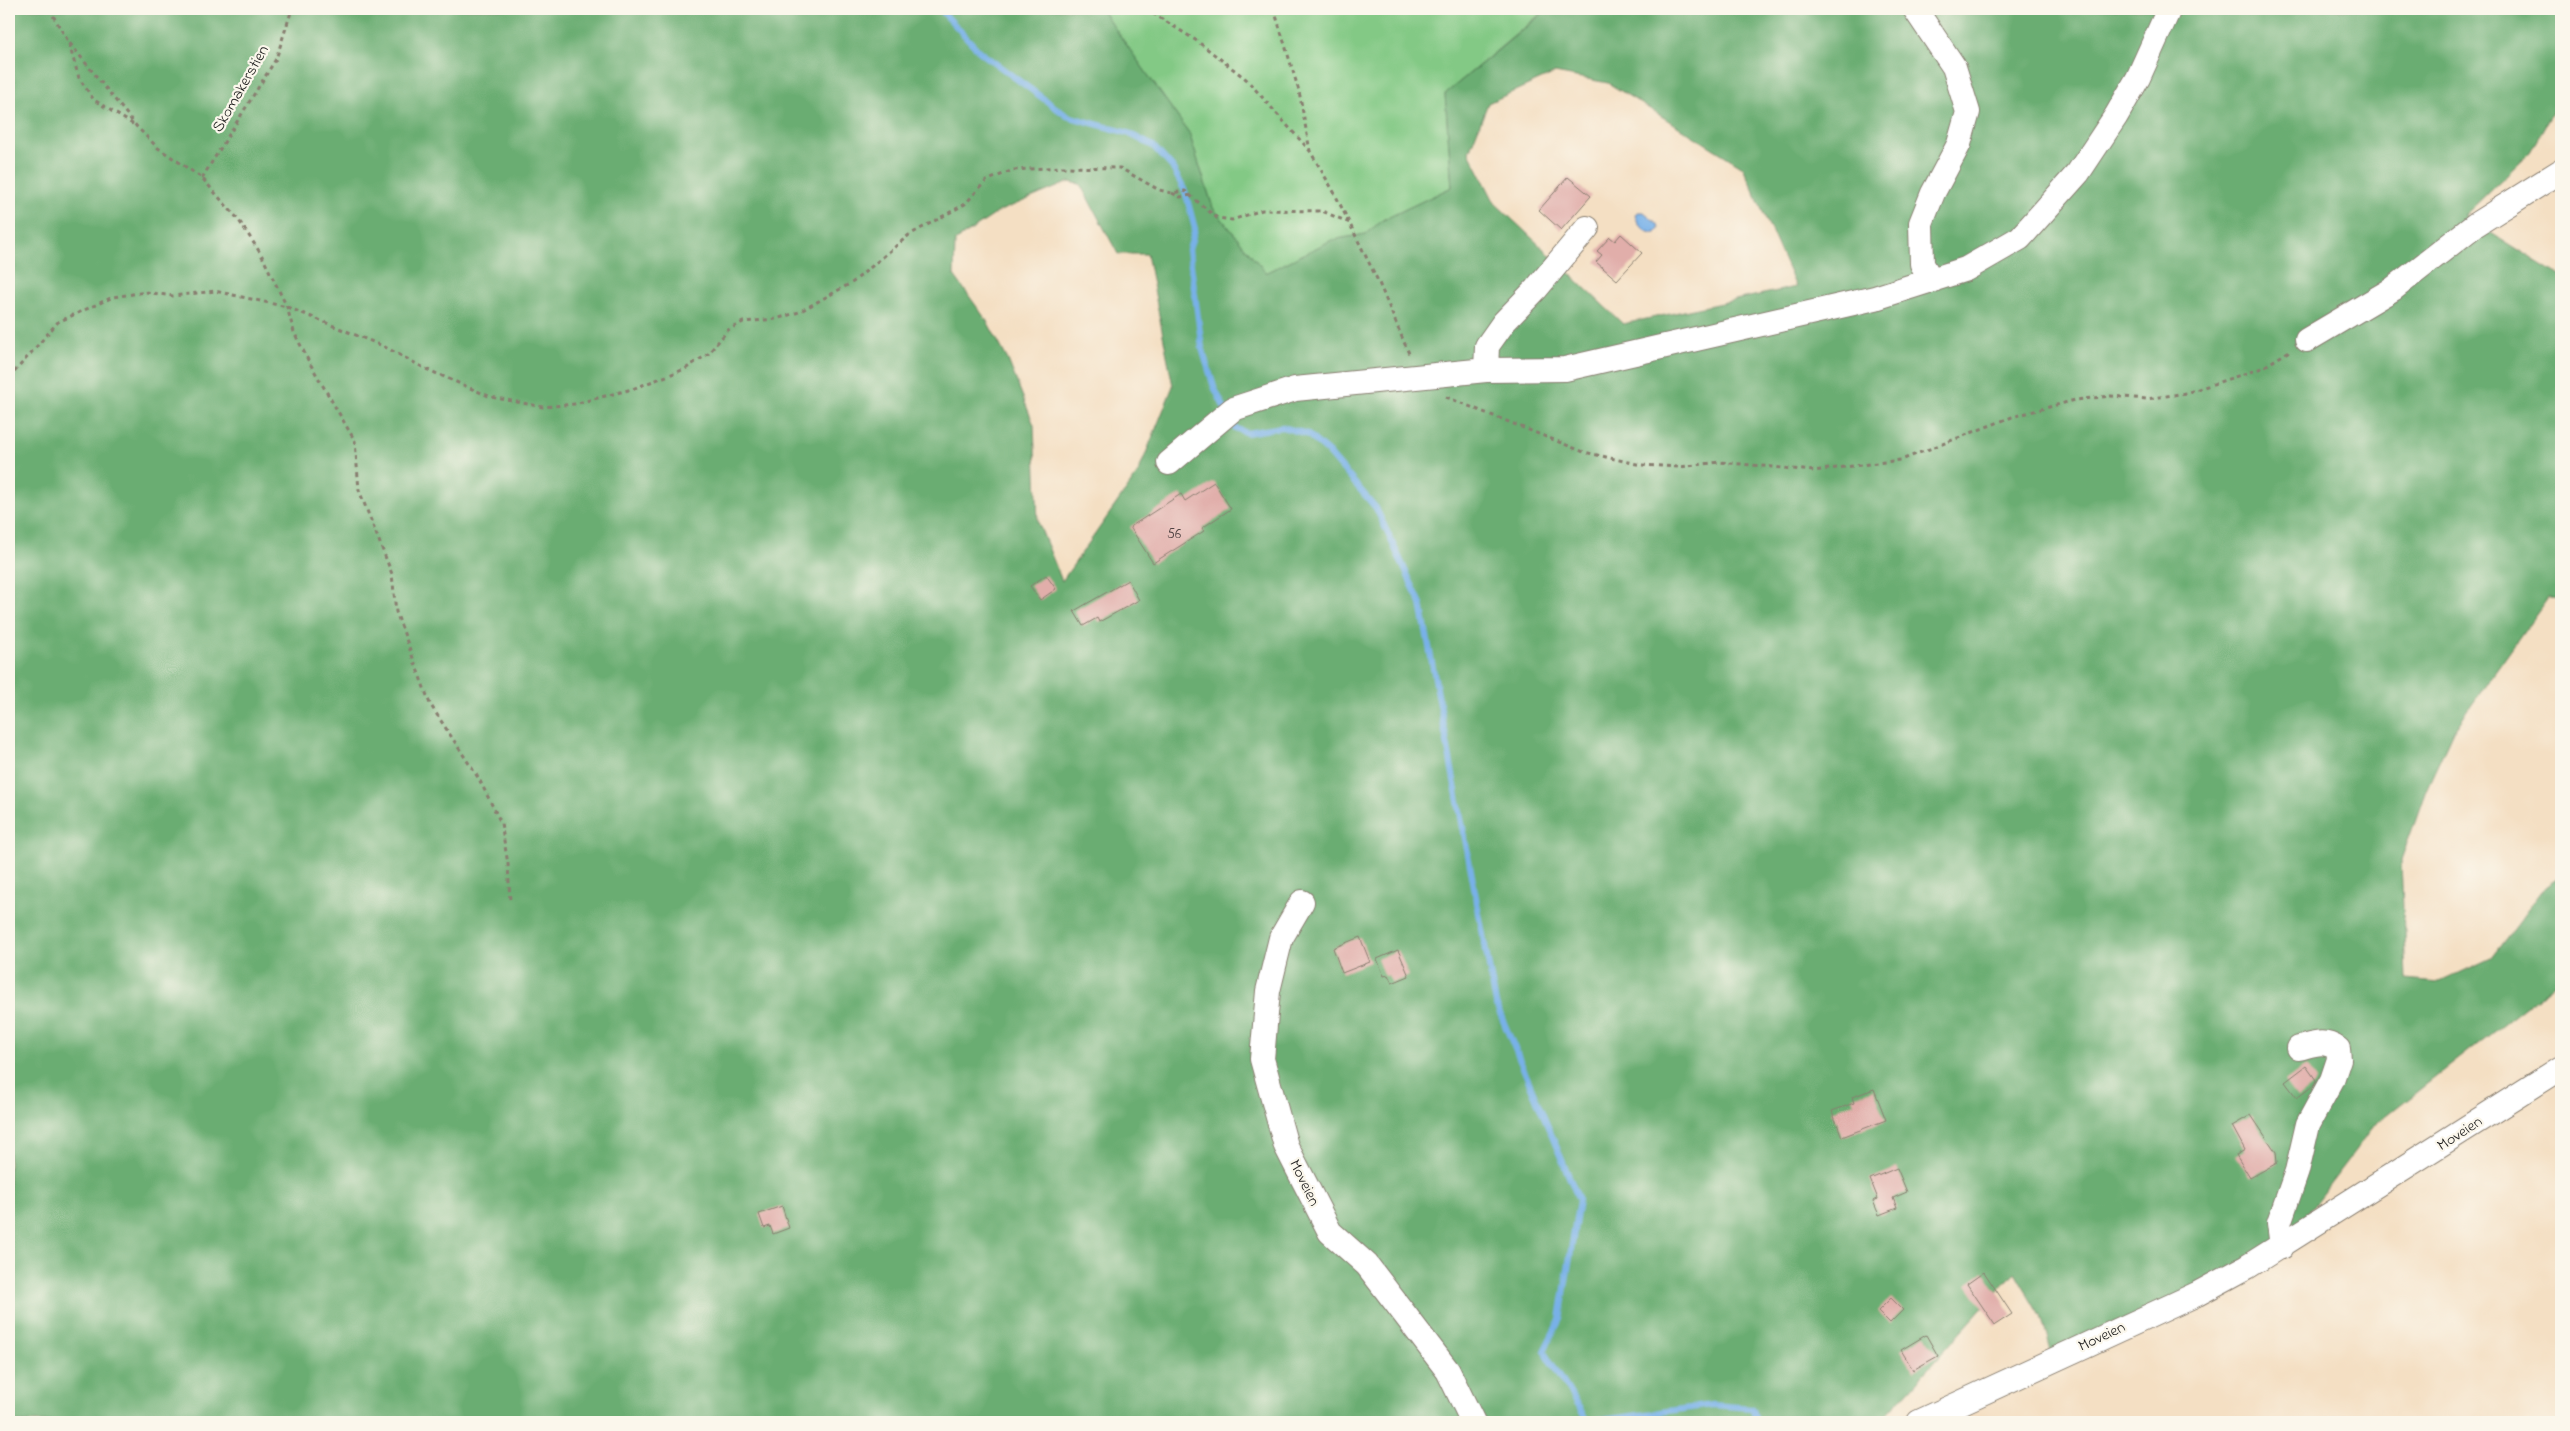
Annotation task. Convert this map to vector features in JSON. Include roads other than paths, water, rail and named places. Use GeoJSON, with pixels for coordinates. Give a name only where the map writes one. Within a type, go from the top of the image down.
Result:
{"type":"FeatureCollection","features":[{"type":"Feature","properties":{"kind":"street"},"geometry":{"type":"LineString","coordinates":[[1915,9],[1954,67],[1968,112],[1959,144],[1933,193],[1922,223],[1922,264],[1932,281]]}},
{"type":"Feature","properties":{"kind":"street"},"geometry":{"type":"LineString","coordinates":[[1169,464],[1233,408],[1295,389],[1486,370],[1565,369],[1875,298],[1966,269],[2020,238],[2078,174],[2138,78],[2169,9]]}},
{"type":"Feature","properties":{"kind":"street"},"geometry":{"type":"LineString","coordinates":[[2307,340],[2393,289],[2475,225],[2561,171]]}},
{"type":"Feature","properties":{"kind":"street"},"geometry":{"type":"LineString","coordinates":[[1486,370],[1487,346],[1504,322],[1536,289],[1587,228]]}},
{"type":"Feature","properties":{"kind":"street","name":"Moveien"},"geometry":{"type":"LineString","coordinates":[[1302,902],[1281,938],[1268,991],[1262,1059],[1286,1146],[1330,1232],[1367,1265],[1448,1371],[1473,1422]]}},
{"type":"Feature","properties":{"kind":"street"},"geometry":{"type":"LineString","coordinates":[[2282,1247],[2279,1223],[2297,1171],[2303,1139],[2308,1124],[2332,1080],[2339,1059],[2338,1049],[2330,1043],[2318,1042],[2298,1048]]}},
{"type":"Feature","properties":{"kind":"street","name":"Moveien"},"geometry":{"type":"LineString","coordinates":[[1919,1422],[2197,1294],[2282,1247],[2561,1068]]}},
{"type":"Feature","properties":{"kind":"water"},"geometry":{"type":"Polygon","coordinates":[[[1638,212],[1644,212],[1658,224],[1659,229],[1656,233],[1646,231],[1640,225],[1635,215],[1638,212]]]}},
{"type":"Feature","properties":{"kind":"waterway"},"geometry":{"type":"LineString","coordinates":[[940,9],[980,52],[1067,116],[1128,133],[1153,146],[1172,167],[1185,191],[1195,229],[1189,250],[1202,348],[1214,387],[1225,409]]}},
{"type":"Feature","properties":{"kind":"waterway"},"geometry":{"type":"LineString","coordinates":[[1229,418],[1235,428],[1247,433],[1282,427],[1307,434],[1328,452],[1376,508],[1421,604],[1496,1004],[1579,1200],[1560,1319],[1544,1351],[1588,1422]]}},
{"type":"Feature","properties":{"kind":"waterway"},"geometry":{"type":"LineString","coordinates":[[1588,1422],[1712,1405],[1752,1408],[1758,1422]]}}]}
